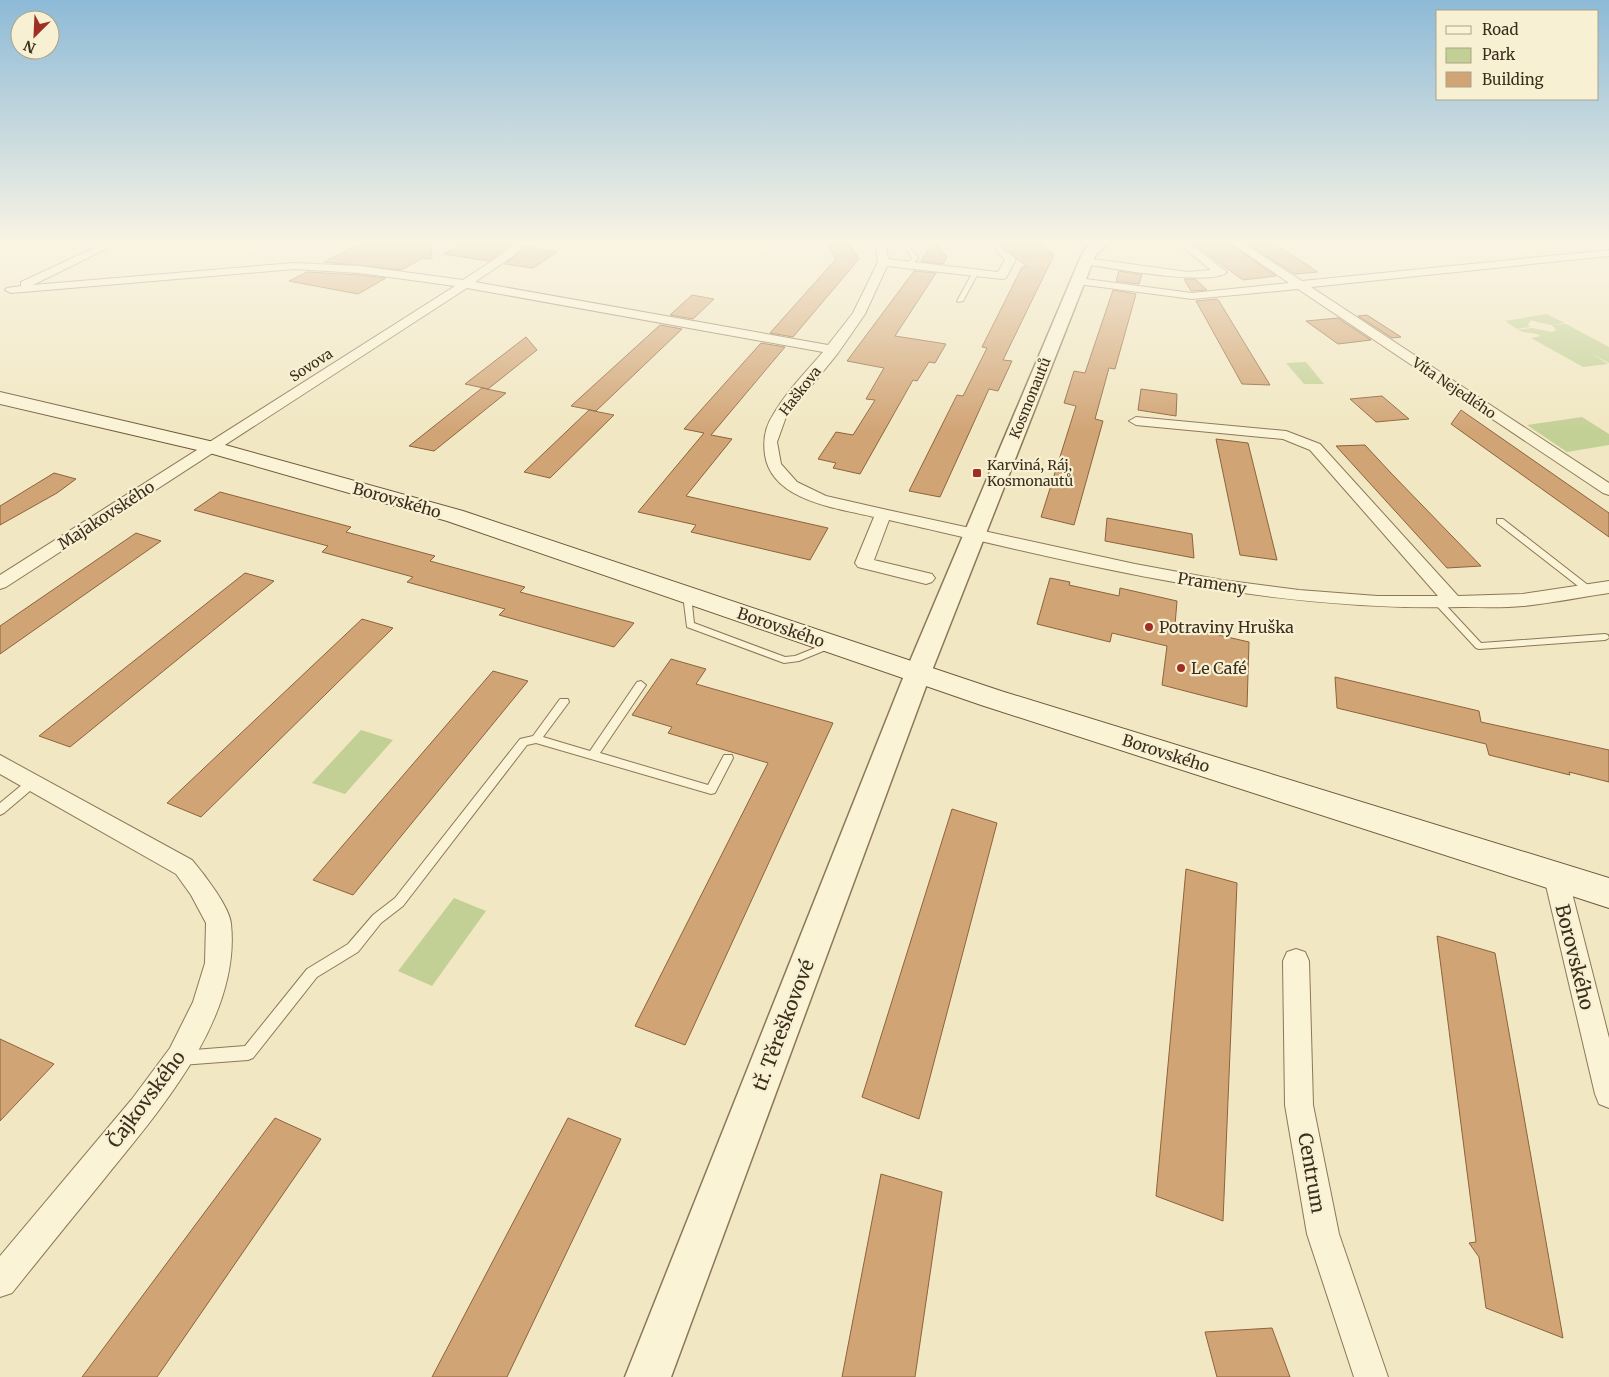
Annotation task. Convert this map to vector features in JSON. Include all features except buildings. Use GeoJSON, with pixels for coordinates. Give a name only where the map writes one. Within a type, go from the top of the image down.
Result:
{"type":"FeatureCollection","features":[{"type":"Feature","properties":{"kind":"main road","name":"Borovského"},"geometry":{"type":"LineString","coordinates":[[0,398],[211,447],[455,516],[918,673],[1556,877],[1609,892]]}},
{"type":"Feature","properties":{"kind":"street","name":"Sovova"},"geometry":{"type":"LineString","coordinates":[[211,447],[433,304]]}},
{"type":"Feature","properties":{"kind":"street"},"geometry":{"type":"LineString","coordinates":[[578,304],[833,350]]}},
{"type":"Feature","properties":{"kind":"street","name":"Haškova"},"geometry":{"type":"LineString","coordinates":[[863,304],[859,314],[833,350],[779,416],[770,442],[774,465],[791,485],[821,499],[975,534]]}},
{"type":"Feature","properties":{"kind":"street","name":"Kosmonautů"},"geometry":{"type":"LineString","coordinates":[[918,673],[1068,304]]}},
{"type":"Feature","properties":{"kind":"street","name":"Víta Nejedlého"},"geometry":{"type":"LineString","coordinates":[[1329,304],[1609,490]]}},
{"type":"Feature","properties":{"kind":"street"},"geometry":{"type":"LineString","coordinates":[[1136,422],[1286,435],[1315,447],[1446,602]]}},
{"type":"Feature","properties":{"kind":"street","name":"Majakovského"},"geometry":{"type":"LineString","coordinates":[[0,584],[211,447]]}},
{"type":"Feature","properties":{"kind":"street"},"geometry":{"type":"LineString","coordinates":[[883,514],[864,563],[926,578]]}},
{"type":"Feature","properties":{"kind":"street","name":"Prameny"},"geometry":{"type":"LineString","coordinates":[[975,534],[1135,570],[1222,586],[1299,596],[1377,602],[1446,602],[1523,600],[1609,588]]}},
{"type":"Feature","properties":{"kind":"street","name":"tř. Těreškovové"},"geometry":{"type":"LineString","coordinates":[[648,1377],[918,673]]}},
{"type":"Feature","properties":{"kind":"street","name":"Čajkovského"},"geometry":{"type":"LineString","coordinates":[[0,764],[184,866],[200,887],[219,922],[218,963],[205,1006],[180,1058],[142,1109],[0,1281]]}},
{"type":"Feature","properties":{"kind":"street","name":"Borovského"},"geometry":{"type":"LineString","coordinates":[[1556,877],[1609,1094]]}},
{"type":"Feature","properties":{"kind":"street","name":"Centrum"},"geometry":{"type":"LineString","coordinates":[[1296,961],[1300,1105],[1321,1225],[1371,1377]]}},
{"type":"Feature","properties":{"kind":"lane"},"geometry":{"type":"LineString","coordinates":[[1500,521],[1590,591]]}},
{"type":"Feature","properties":{"kind":"lane"},"geometry":{"type":"LineString","coordinates":[[688,596],[690,625],[784,660],[796,659],[832,644]]}},
{"type":"Feature","properties":{"kind":"lane"},"geometry":{"type":"LineString","coordinates":[[1446,602],[1479,646],[1605,637]]}},
{"type":"Feature","properties":{"kind":"lane"},"geometry":{"type":"LineString","coordinates":[[594,754],[640,684]]}},
{"type":"Feature","properties":{"kind":"lane"},"geometry":{"type":"LineString","coordinates":[[536,739],[564,702]]}},
{"type":"Feature","properties":{"kind":"lane"},"geometry":{"type":"LineString","coordinates":[[180,1058],[248,1053],[312,973],[353,948],[377,918],[399,902],[524,742],[536,739],[594,754],[711,790],[728,758]]}},
{"type":"Feature","properties":{"kind":"lane"},"geometry":{"type":"LineString","coordinates":[[0,810],[33,782]]}},
{"type":"Feature","properties":{"kind":"green space"},"geometry":{"type":"Polygon","coordinates":[[[1546,314],[1565,323],[1550,325],[1530,320],[1528,324],[1530,327],[1517,329],[1505,321],[1546,314]]]}},
{"type":"Feature","properties":{"kind":"green space"},"geometry":{"type":"Polygon","coordinates":[[[1566,324],[1609,347],[1609,363],[1591,353],[1608,364],[1583,367],[1531,338],[1541,336],[1518,330],[1532,328],[1552,332],[1556,330],[1552,325],[1566,324]]]}},
{"type":"Feature","properties":{"kind":"green space"},"geometry":{"type":"Polygon","coordinates":[[[1306,362],[1324,384],[1304,384],[1286,363],[1306,362]]]}},
{"type":"Feature","properties":{"kind":"green space"},"geometry":{"type":"Polygon","coordinates":[[[1582,417],[1609,434],[1609,445],[1567,452],[1527,425],[1582,417]]]}},
{"type":"Feature","properties":{"kind":"green space"},"geometry":{"type":"Polygon","coordinates":[[[361,730],[393,740],[345,794],[312,783],[361,730]]]}},
{"type":"Feature","properties":{"kind":"green space"},"geometry":{"type":"Polygon","coordinates":[[[454,898],[486,911],[432,986],[398,971],[454,898]]]}},
{"type":"Feature","properties":{"kind":"place","name":"Karviná, Ráj, Kosmonautů"},"geometry":{"type":"Point","coordinates":[977,473]}},
{"type":"Feature","properties":{"kind":"place","name":"Potraviny Hruška"},"geometry":{"type":"Point","coordinates":[1149,627]}},
{"type":"Feature","properties":{"kind":"place","name":"Le Café"},"geometry":{"type":"Point","coordinates":[1181,668]}}]}
